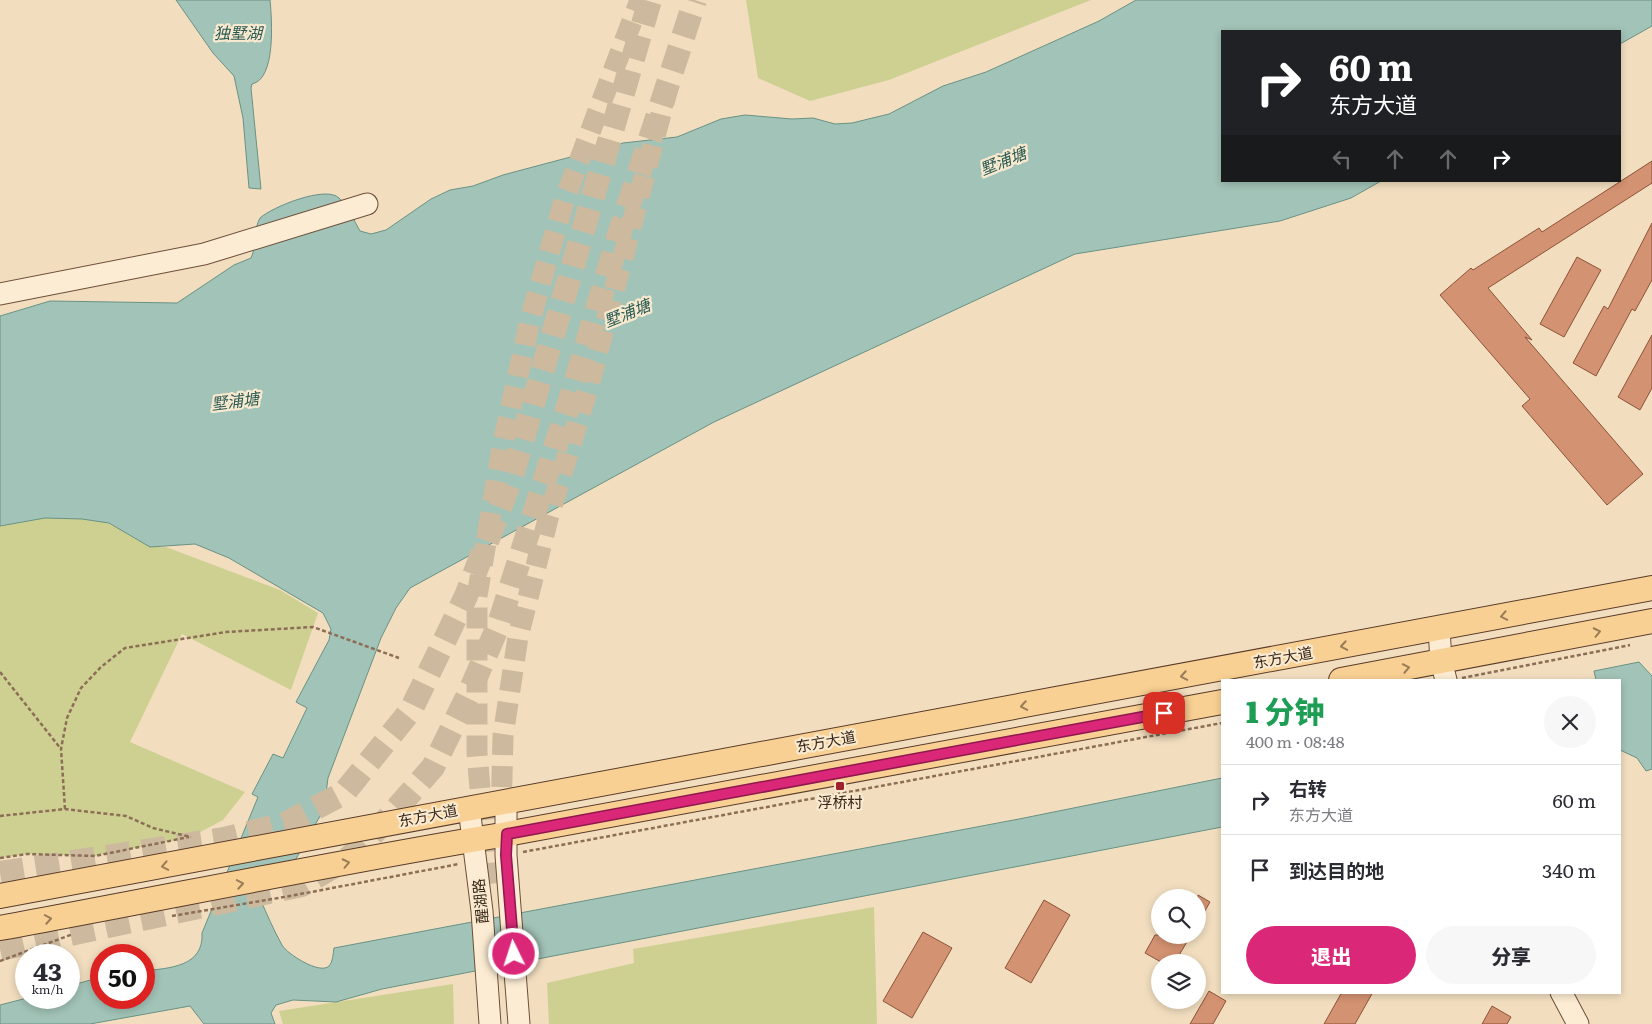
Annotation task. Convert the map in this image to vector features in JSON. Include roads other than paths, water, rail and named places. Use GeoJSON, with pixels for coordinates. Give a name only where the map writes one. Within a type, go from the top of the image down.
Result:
{"type":"FeatureCollection","features":[{"type":"Feature","properties":{"kind":"main road","name":"东方大道"},"geometry":{"type":"LineString","coordinates":[[0,896],[1652,588]]}},
{"type":"Feature","properties":{"kind":"main road"},"geometry":{"type":"LineString","coordinates":[[1359,679],[1447,674],[1652,621]]}},
{"type":"Feature","properties":{"kind":"main road","name":"东方大道"},"geometry":{"type":"LineString","coordinates":[[0,928],[189,903],[298,873],[408,850],[475,850],[1221,702]]}},
{"type":"Feature","properties":{"kind":"street"},"geometry":{"type":"LineString","coordinates":[[0,294],[204,254],[363,206]]}},
{"type":"Feature","properties":{"kind":"street"},"geometry":{"type":"LineString","coordinates":[[1439,629],[1447,674]]}},
{"type":"Feature","properties":{"kind":"street","name":"醒湖路"},"geometry":{"type":"LineString","coordinates":[[506,802],[519,1024]]}},
{"type":"Feature","properties":{"kind":"street","name":"醒湖路"},"geometry":{"type":"LineString","coordinates":[[469,808],[482,911],[490,1024]]}},
{"type":"Feature","properties":{"kind":"street"},"geometry":{"type":"LineString","coordinates":[[1562,994],[1578,1024]]}},
{"type":"Feature","properties":{"kind":"water","name":"独墅湖"},"geometry":{"type":"Polygon","coordinates":[[[176,0],[270,0],[272,34],[269,60],[260,80],[252,84],[251,88],[261,189],[249,188],[243,118],[234,76],[213,53],[176,0]]]}},
{"type":"Feature","properties":{"kind":"water","name":"墅浦塘"},"geometry":{"type":"Polygon","coordinates":[[[1136,0],[1652,0],[1652,26],[1621,43],[1621,30],[1221,30],[1221,182],[1379,182],[1351,198],[1280,221],[1075,254],[714,422],[410,588],[396,608],[381,638],[328,778],[324,809],[283,882],[263,893],[260,899],[285,949],[311,966],[325,968],[331,962],[334,948],[1019,819],[1221,778],[1221,827],[382,989],[336,1002],[293,1000],[276,1005],[271,1013],[275,1024],[204,1024],[190,1006],[90,1024],[0,1024],[0,1005],[15,1001],[15,1009],[80,1009],[80,983],[90,980],[90,1009],[155,1009],[155,970],[183,964],[197,953],[201,944],[202,933],[258,797],[252,794],[273,754],[283,758],[307,708],[296,702],[329,640],[331,629],[323,613],[229,558],[195,544],[150,547],[109,523],[82,519],[45,518],[0,526],[0,316],[50,301],[177,303],[234,265],[251,258],[256,227],[260,218],[266,213],[287,203],[311,196],[323,194],[339,198],[348,209],[360,231],[371,234],[386,230],[431,199],[450,190],[473,186],[503,175],[623,143],[677,137],[721,119],[745,115],[792,119],[813,118],[835,124],[852,123],[889,114],[943,86],[986,72],[1099,21],[1136,0]]]}},
{"type":"Feature","properties":{"kind":"water"},"geometry":{"type":"Polygon","coordinates":[[[1639,662],[1652,676],[1652,769],[1646,771],[1637,758],[1621,750],[1621,679],[1596,679],[1594,671],[1639,662]]]}},
{"type":"Feature","properties":{"kind":"tunnel"},"geometry":{"type":"LineString","coordinates":[[488,884],[477,753],[477,596],[502,448],[530,320],[564,201],[640,0]]}},
{"type":"Feature","properties":{"kind":"tunnel"},"geometry":{"type":"LineString","coordinates":[[0,873],[224,839],[285,824],[344,793],[411,710],[466,596],[511,479],[650,0]]}},
{"type":"Feature","properties":{"kind":"tunnel"},"geometry":{"type":"LineString","coordinates":[[0,949],[302,885],[350,857],[392,814],[433,767],[470,691],[499,624],[569,404],[619,235],[695,0]]}},
{"type":"Feature","properties":{"kind":"tunnel"},"geometry":{"type":"LineString","coordinates":[[501,819],[503,736],[518,637],[548,519],[589,385],[670,80]]}},
{"type":"Feature","properties":{"kind":"place","name":"浮桥村"},"geometry":{"type":"Point","coordinates":[840,786]}}]}
